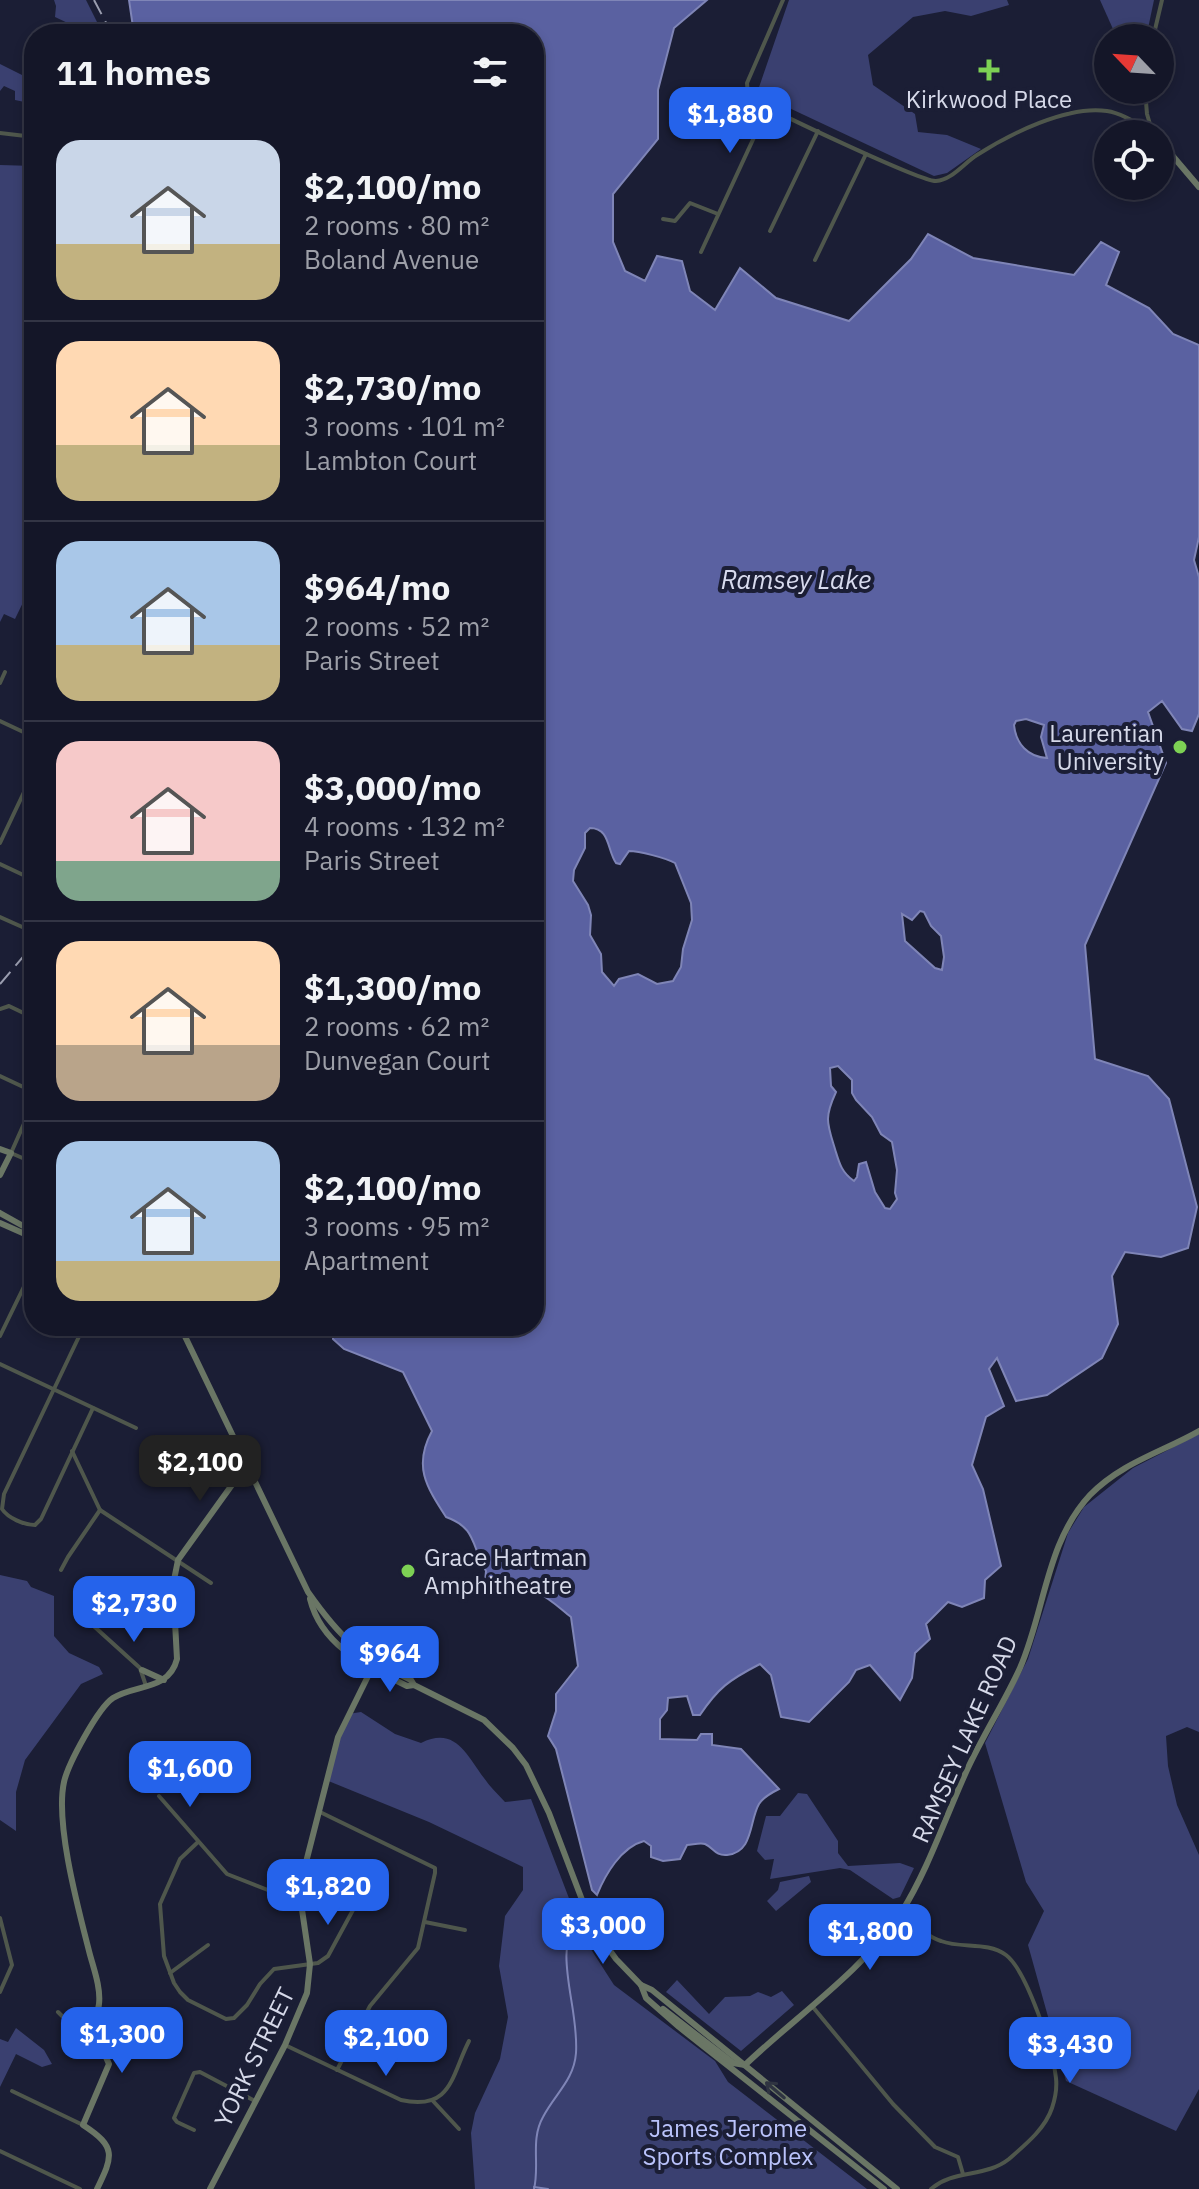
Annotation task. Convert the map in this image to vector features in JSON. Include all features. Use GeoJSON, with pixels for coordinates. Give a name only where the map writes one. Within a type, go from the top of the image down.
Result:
{"type":"FeatureCollection","features":[{"type":"Feature","properties":{"kind":"street"},"geometry":{"type":"LineString","coordinates":[[783,0],[746,88],[752,99],[866,154],[931,181],[940,181],[975,156],[1029,127],[1083,111],[1110,111],[1127,120]]}},
{"type":"Feature","properties":{"kind":"street"},"geometry":{"type":"LineString","coordinates":[[1156,24],[1162,0]]}},
{"type":"Feature","properties":{"kind":"street"},"geometry":{"type":"LineString","coordinates":[[701,252],[768,107]]}},
{"type":"Feature","properties":{"kind":"street"},"geometry":{"type":"LineString","coordinates":[[770,231],[818,131]]}},
{"type":"Feature","properties":{"kind":"street"},"geometry":{"type":"LineString","coordinates":[[0,133],[24,136]]}},
{"type":"Feature","properties":{"kind":"street"},"geometry":{"type":"LineString","coordinates":[[815,260],[866,154]]}},
{"type":"Feature","properties":{"kind":"street"},"geometry":{"type":"LineString","coordinates":[[1174,158],[1199,187]]}},
{"type":"Feature","properties":{"kind":"street"},"geometry":{"type":"LineString","coordinates":[[663,219],[672,222],[690,203],[718,214]]}},
{"type":"Feature","properties":{"kind":"street"},"geometry":{"type":"LineString","coordinates":[[0,683],[5,672]]}},
{"type":"Feature","properties":{"kind":"street"},"geometry":{"type":"LineString","coordinates":[[0,721],[24,732]]}},
{"type":"Feature","properties":{"kind":"street"},"geometry":{"type":"LineString","coordinates":[[0,843],[24,792]]}},
{"type":"Feature","properties":{"kind":"street"},"geometry":{"type":"LineString","coordinates":[[0,864],[24,875]]}},
{"type":"Feature","properties":{"kind":"street"},"geometry":{"type":"LineString","coordinates":[[0,917],[24,925]]}},
{"type":"Feature","properties":{"kind":"street"},"geometry":{"type":"LineString","coordinates":[[2,1008],[9,1006],[24,1013]]}},
{"type":"Feature","properties":{"kind":"street"},"geometry":{"type":"LineString","coordinates":[[0,1076],[24,1087]]}},
{"type":"Feature","properties":{"kind":"street"},"geometry":{"type":"LineString","coordinates":[[0,1175],[24,1124]]}},
{"type":"Feature","properties":{"kind":"street"},"geometry":{"type":"LineString","coordinates":[[0,1149],[24,1159]]}},
{"type":"Feature","properties":{"kind":"street"},"geometry":{"type":"LineString","coordinates":[[0,1213],[24,1226]]}},
{"type":"Feature","properties":{"kind":"street"},"geometry":{"type":"LineString","coordinates":[[0,1223],[24,1234]]}},
{"type":"Feature","properties":{"kind":"street"},"geometry":{"type":"LineString","coordinates":[[0,1336],[24,1287]]}},
{"type":"Feature","properties":{"kind":"street"},"geometry":{"type":"LineString","coordinates":[[79,1336],[2,1504],[5,1513],[35,1525],[41,1519],[93,1408]]}},
{"type":"Feature","properties":{"kind":"street"},"geometry":{"type":"LineString","coordinates":[[185,1336],[325,1632],[347,1653],[407,1686],[414,1685],[484,1720],[513,1748],[526,1765],[549,1813],[592,1926],[616,1959],[641,1985],[652,1990],[897,2189]]}},
{"type":"Feature","properties":{"kind":"street"},"geometry":{"type":"LineString","coordinates":[[0,1364],[136,1428]]}},
{"type":"Feature","properties":{"kind":"street","name":"RAMSEY LAKE ROAD"},"geometry":{"type":"LineString","coordinates":[[745,2065],[866,1956],[901,1913],[927,1865],[967,1771],[1020,1668],[1056,1555],[1074,1517],[1090,1495],[1118,1471],[1199,1431]]}},
{"type":"Feature","properties":{"kind":"street"},"geometry":{"type":"LineString","coordinates":[[72,1451],[100,1510],[211,1583]]}},
{"type":"Feature","properties":{"kind":"street"},"geometry":{"type":"LineString","coordinates":[[83,2037],[98,2012],[99,1994],[76,1899],[64,1829],[63,1786],[73,1757],[109,1702],[115,1697],[164,1680],[174,1670],[177,1659],[173,1585],[178,1560],[247,1464]]}},
{"type":"Feature","properties":{"kind":"street"},"geometry":{"type":"LineString","coordinates":[[61,1570],[100,1510]]}},
{"type":"Feature","properties":{"kind":"street"},"geometry":{"type":"LineString","coordinates":[[87,1620],[142,1670],[164,1680]]}},
{"type":"Feature","properties":{"kind":"street","name":"YORK STREET"},"geometry":{"type":"LineString","coordinates":[[210,2189],[285,2045],[307,1993],[310,1964],[300,1896],[338,1737],[374,1666]]}},
{"type":"Feature","properties":{"kind":"street"},"geometry":{"type":"LineString","coordinates":[[142,1670],[146,1688]]}},
{"type":"Feature","properties":{"kind":"street"},"geometry":{"type":"LineString","coordinates":[[159,1796],[227,1874],[273,1892],[300,1896]]}},
{"type":"Feature","properties":{"kind":"street"},"geometry":{"type":"LineString","coordinates":[[318,1811],[435,1868],[418,1948],[370,2006],[337,2070]]}},
{"type":"Feature","properties":{"kind":"street"},"geometry":{"type":"LineString","coordinates":[[198,1842],[180,1859],[160,1904],[164,1956],[180,1992],[188,2000],[226,2019],[234,2018],[247,2005],[274,1969],[324,1960],[353,1910],[353,1897]]}},
{"type":"Feature","properties":{"kind":"street"},"geometry":{"type":"LineString","coordinates":[[901,1913],[941,1941],[994,1950],[1013,1962],[1024,1976],[1054,2064],[1055,2094],[1052,2109],[1042,2126],[997,2167],[978,2174],[950,2177],[931,2189]]}},
{"type":"Feature","properties":{"kind":"street"},"geometry":{"type":"LineString","coordinates":[[0,1918],[12,1965],[0,1992]]}},
{"type":"Feature","properties":{"kind":"street"},"geometry":{"type":"LineString","coordinates":[[425,1922],[465,1930]]}},
{"type":"Feature","properties":{"kind":"street"},"geometry":{"type":"LineString","coordinates":[[170,1973],[208,1945]]}},
{"type":"Feature","properties":{"kind":"street"},"geometry":{"type":"LineString","coordinates":[[641,1985],[646,1998],[884,2189]]}},
{"type":"Feature","properties":{"kind":"street"},"geometry":{"type":"LineString","coordinates":[[646,1998],[733,2063],[745,2065]]}},
{"type":"Feature","properties":{"kind":"street"},"geometry":{"type":"LineString","coordinates":[[811,2005],[893,2104],[935,2147],[958,2157],[963,2174]]}},
{"type":"Feature","properties":{"kind":"street"},"geometry":{"type":"LineString","coordinates":[[58,2012],[105,2055],[109,2064],[83,2125]]}},
{"type":"Feature","properties":{"kind":"street"},"geometry":{"type":"LineString","coordinates":[[285,2045],[401,2100],[416,2103],[433,2101],[449,2088],[469,2041]]}},
{"type":"Feature","properties":{"kind":"street"},"geometry":{"type":"LineString","coordinates":[[745,2065],[743,2074],[747,2081]]}},
{"type":"Feature","properties":{"kind":"street"},"geometry":{"type":"LineString","coordinates":[[194,2130],[174,2118],[194,2073],[200,2072],[255,2101]]}},
{"type":"Feature","properties":{"kind":"street"},"geometry":{"type":"LineString","coordinates":[[12,2091],[83,2125],[100,2137],[109,2149],[109,2162],[97,2189]]}},
{"type":"Feature","properties":{"kind":"street"},"geometry":{"type":"LineString","coordinates":[[433,2101],[459,2129]]}},
{"type":"Feature","properties":{"kind":"street"},"geometry":{"type":"LineString","coordinates":[[0,2151],[80,2189]]}},
{"type":"Feature","properties":{"kind":"green space"},"geometry":{"type":"Polygon","coordinates":[[[54,0],[86,0],[98,24],[70,24],[55,17],[54,0]]]}},
{"type":"Feature","properties":{"kind":"green space"},"geometry":{"type":"Polygon","coordinates":[[[789,0],[1007,0],[1009,5],[971,16],[945,11],[913,17],[868,55],[873,85],[915,114],[918,132],[947,135],[981,149],[947,173],[934,176],[757,93],[789,0]]]}},
{"type":"Feature","properties":{"kind":"green space"},"geometry":{"type":"Polygon","coordinates":[[[1100,0],[1154,0],[1149,24],[1111,24],[1100,0]]]}},
{"type":"Feature","properties":{"kind":"green space"},"geometry":{"type":"Polygon","coordinates":[[[0,64],[24,76],[24,102],[15,100],[15,91],[4,86],[0,91],[0,64]]]}},
{"type":"Feature","properties":{"kind":"green space"},"geometry":{"type":"Polygon","coordinates":[[[0,165],[24,166],[24,600],[15,619],[4,614],[0,622],[0,165]]]}},
{"type":"Feature","properties":{"kind":"green space"},"geometry":{"type":"Polygon","coordinates":[[[1199,1434],[1199,1732],[1187,1727],[1166,1736],[1168,1766],[1177,1805],[1199,1855],[1199,2089],[1176,2131],[1066,2081],[1028,1945],[1044,1911],[1026,1882],[985,1743],[1028,1659],[1068,1533],[1084,1507],[1133,1468],[1199,1434]]]}},
{"type":"Feature","properties":{"kind":"green space"},"geometry":{"type":"Polygon","coordinates":[[[0,1575],[27,1581],[31,1587],[54,1596],[54,1636],[69,1653],[99,1667],[103,1674],[81,1684],[25,1760],[16,1792],[16,1831],[0,1820],[0,1575]]]}},
{"type":"Feature","properties":{"kind":"green space","name":"James Jerome Sports Complex"},"geometry":{"type":"Polygon","coordinates":[[[361,1712],[395,1734],[421,1743],[443,1738],[451,1740],[465,1752],[505,1802],[531,1799],[585,1940],[614,1985],[715,2061],[728,2082],[867,2189],[475,2189],[471,2133],[475,2113],[500,2059],[508,2017],[499,1966],[505,1916],[523,1890],[523,1867],[429,1822],[326,1780],[348,1714],[361,1712]]]}},
{"type":"Feature","properties":{"kind":"green space"},"geometry":{"type":"Polygon","coordinates":[[[798,1793],[807,1794],[838,1841],[838,1853],[848,1866],[900,1863],[914,1868],[900,1897],[893,1899],[850,1870],[840,1868],[770,1879],[774,1859],[765,1860],[757,1851],[766,1816],[780,1816],[798,1793]]]}},
{"type":"Feature","properties":{"kind":"green space"},"geometry":{"type":"Polygon","coordinates":[[[809,1876],[811,1882],[776,1911],[767,1901],[778,1890],[780,1882],[809,1876]]]}},
{"type":"Feature","properties":{"kind":"green space"},"geometry":{"type":"Polygon","coordinates":[[[677,1980],[709,2014],[725,1997],[750,1996],[758,1992],[771,1997],[782,1991],[794,2005],[741,2051],[666,1992],[677,1980]]]}},
{"type":"Feature","properties":{"kind":"green space"},"geometry":{"type":"Polygon","coordinates":[[[16,2028],[44,2050],[52,2064],[42,2067],[16,2054],[0,2087],[0,2039],[8,2042],[16,2028]]]}},
{"type":"Feature","properties":{"kind":"water","name":"Ramsey Lake"},"geometry":{"type":"Polygon","coordinates":[[[129,0],[707,0],[674,28],[658,90],[658,139],[613,194],[613,242],[625,271],[645,281],[657,256],[682,261],[690,291],[715,310],[740,268],[776,298],[849,321],[911,259],[928,234],[973,258],[1074,275],[1101,242],[1119,252],[1106,285],[1149,308],[1173,334],[1199,345],[1199,537],[1194,560],[1199,577],[1199,714],[1192,731],[1182,729],[1162,701],[1148,712],[1166,763],[1085,945],[1095,1059],[1148,1076],[1169,1099],[1197,1207],[1188,1248],[1161,1257],[1125,1252],[1112,1276],[1118,1324],[1102,1358],[1047,1395],[1016,1401],[997,1358],[989,1369],[1004,1406],[986,1417],[972,1465],[983,1489],[1001,1566],[985,1580],[984,1598],[962,1607],[948,1602],[926,1624],[930,1639],[915,1653],[912,1678],[900,1700],[870,1665],[856,1670],[849,1682],[809,1722],[781,1717],[771,1675],[760,1664],[725,1685],[700,1715],[693,1715],[687,1696],[668,1698],[667,1710],[660,1719],[660,1739],[697,1740],[701,1734],[712,1734],[712,1745],[741,1749],[779,1789],[759,1804],[746,1842],[736,1853],[720,1854],[698,1843],[687,1845],[680,1859],[663,1861],[651,1857],[651,1846],[644,1841],[621,1855],[597,1895],[592,1890],[556,1749],[548,1736],[556,1711],[556,1694],[578,1666],[571,1617],[544,1596],[529,1591],[514,1596],[494,1592],[485,1582],[486,1571],[468,1532],[446,1517],[424,1476],[423,1455],[432,1431],[403,1372],[344,1349],[333,1336],[544,1336],[544,24],[133,24],[129,0]],[[1026,719],[1016,721],[1014,725],[1020,744],[1034,755],[1047,758],[1041,737],[1044,725],[1026,719]],[[590,828],[585,833],[585,848],[574,870],[573,881],[588,905],[590,935],[601,954],[602,972],[614,986],[619,979],[638,974],[657,984],[673,981],[681,967],[692,920],[691,903],[675,863],[629,851],[620,864],[616,863],[605,836],[590,828]],[[920,911],[912,920],[902,914],[905,941],[935,968],[942,970],[941,936],[924,912],[920,911]],[[838,1066],[830,1068],[831,1086],[836,1092],[828,1120],[839,1162],[854,1181],[859,1164],[866,1162],[875,1192],[885,1208],[890,1209],[897,1199],[897,1170],[892,1142],[881,1134],[872,1117],[856,1100],[852,1093],[852,1080],[838,1066]]]}},
{"type":"Feature","properties":{"kind":"waterway"},"geometry":{"type":"LineString","coordinates":[[534,2189],[539,2126],[568,2079],[576,2053],[567,1965],[570,1930],[576,1913]]}},
{"type":"Feature","properties":{"kind":"waterway"},"geometry":{"type":"LineString","coordinates":[[534,2187],[548,2189]]}},
{"type":"Feature","properties":{"kind":"railway"},"geometry":{"type":"LineString","coordinates":[[94,0],[107,24]]}},
{"type":"Feature","properties":{"kind":"railway"},"geometry":{"type":"LineString","coordinates":[[0,984],[24,956]]}},
{"type":"Feature","properties":{"kind":"place","name":"Kirkwood Place"},"geometry":{"type":"Point","coordinates":[989,70]}},
{"type":"Feature","properties":{"kind":"place","name":"Laurentian University"},"geometry":{"type":"Point","coordinates":[1180,747]}},
{"type":"Feature","properties":{"kind":"place","name":"Grace Hartman Amphitheatre"},"geometry":{"type":"Point","coordinates":[408,1571]}}]}
